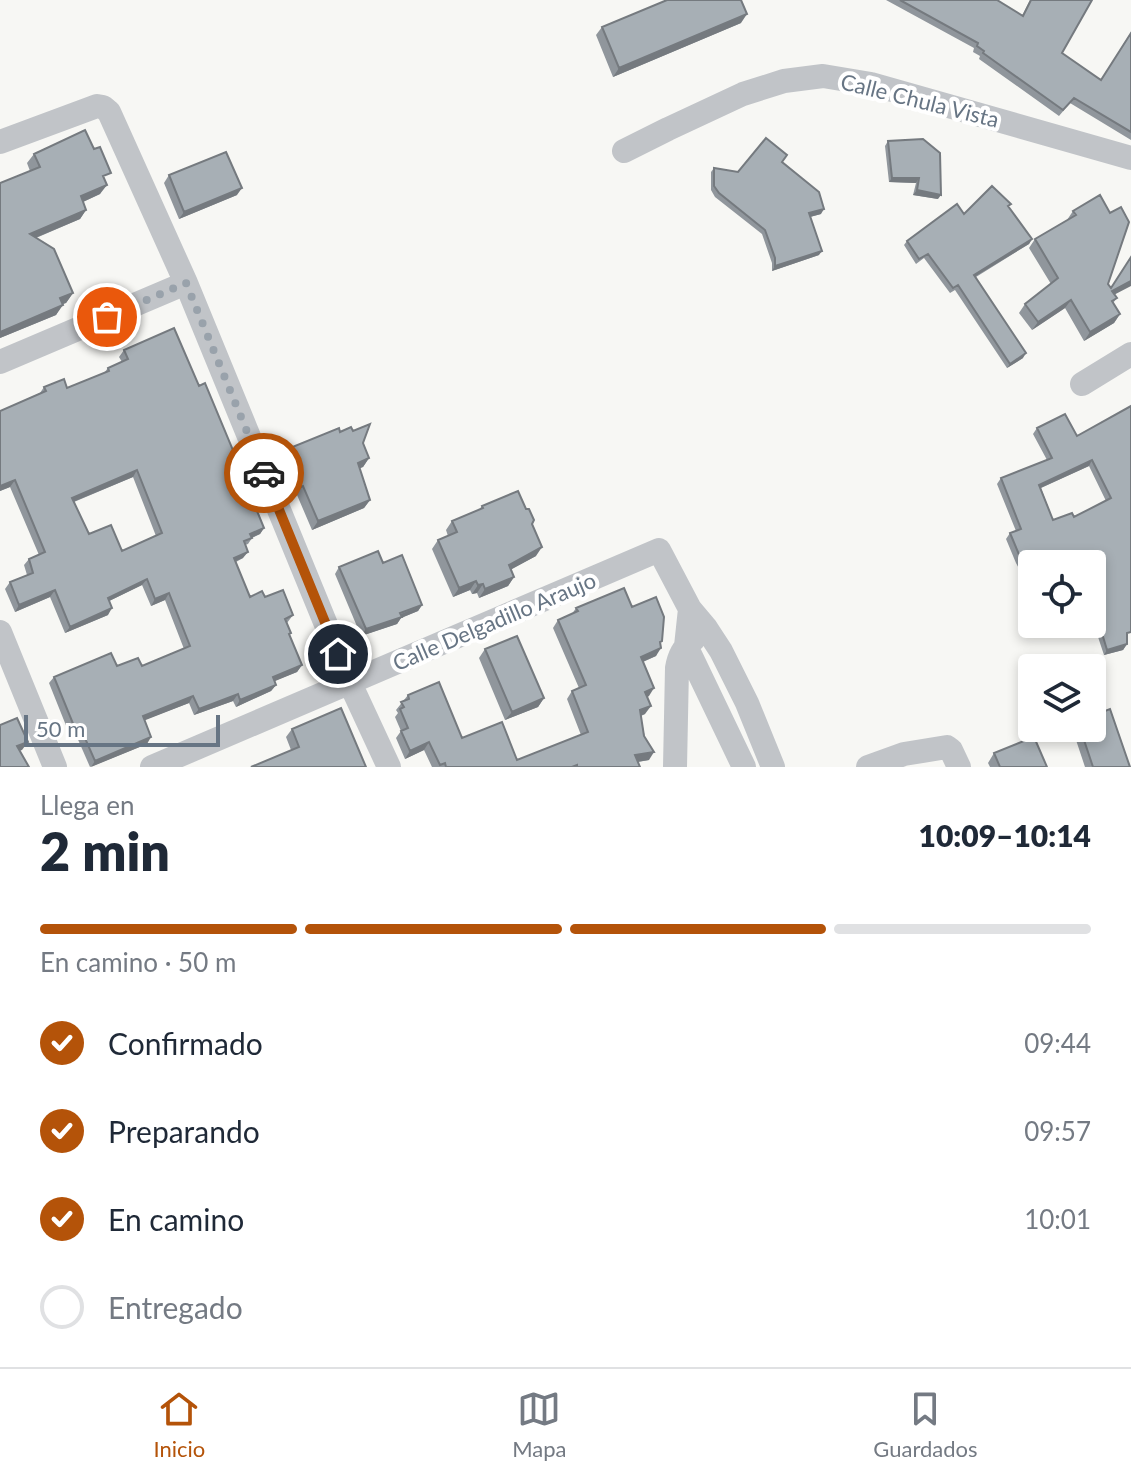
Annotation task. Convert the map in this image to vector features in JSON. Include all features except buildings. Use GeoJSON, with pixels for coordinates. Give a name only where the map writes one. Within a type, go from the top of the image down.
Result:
{"type":"FeatureCollection","features":[{"type":"Feature","properties":{"kind":"street","name":"Calle Chula Vista"},"geometry":{"type":"LineString","coordinates":[[624,151],[743,94],[784,81],[823,76],[871,84],[1131,158]]}},
{"type":"Feature","properties":{"kind":"street"},"geometry":{"type":"LineString","coordinates":[[0,142],[97,106],[109,112],[186,283],[350,683],[389,767]]}},
{"type":"Feature","properties":{"kind":"street"},"geometry":{"type":"LineString","coordinates":[[0,362],[186,283]]}},
{"type":"Feature","properties":{"kind":"street"},"geometry":{"type":"LineString","coordinates":[[1082,384],[1131,354]]}},
{"type":"Feature","properties":{"kind":"street","name":"Calle Delgadillo Araujo"},"geometry":{"type":"LineString","coordinates":[[152,767],[659,550],[690,609]]}},
{"type":"Feature","properties":{"kind":"street"},"geometry":{"type":"LineString","coordinates":[[690,609],[721,651],[751,714],[767,765]]}},
{"type":"Feature","properties":{"kind":"street"},"geometry":{"type":"LineString","coordinates":[[690,609],[686,646],[744,767]]}},
{"type":"Feature","properties":{"kind":"street"},"geometry":{"type":"LineString","coordinates":[[675,767],[678,657],[706,628]]}},
{"type":"Feature","properties":{"kind":"street"},"geometry":{"type":"LineString","coordinates":[[0,632],[55,767]]}},
{"type":"Feature","properties":{"kind":"street"},"geometry":{"type":"LineString","coordinates":[[725,724],[751,714]]}},
{"type":"Feature","properties":{"kind":"street"},"geometry":{"type":"LineString","coordinates":[[868,767],[904,754],[943,747],[951,750],[957,766]]}},
{"type":"Feature","properties":{"kind":"way so far"},"geometry":{"type":"LineString","coordinates":[[107,317],[186,283],[264,473]]}},
{"type":"Feature","properties":{"kind":"route"},"geometry":{"type":"LineString","coordinates":[[264,473],[338,654]]}}]}
